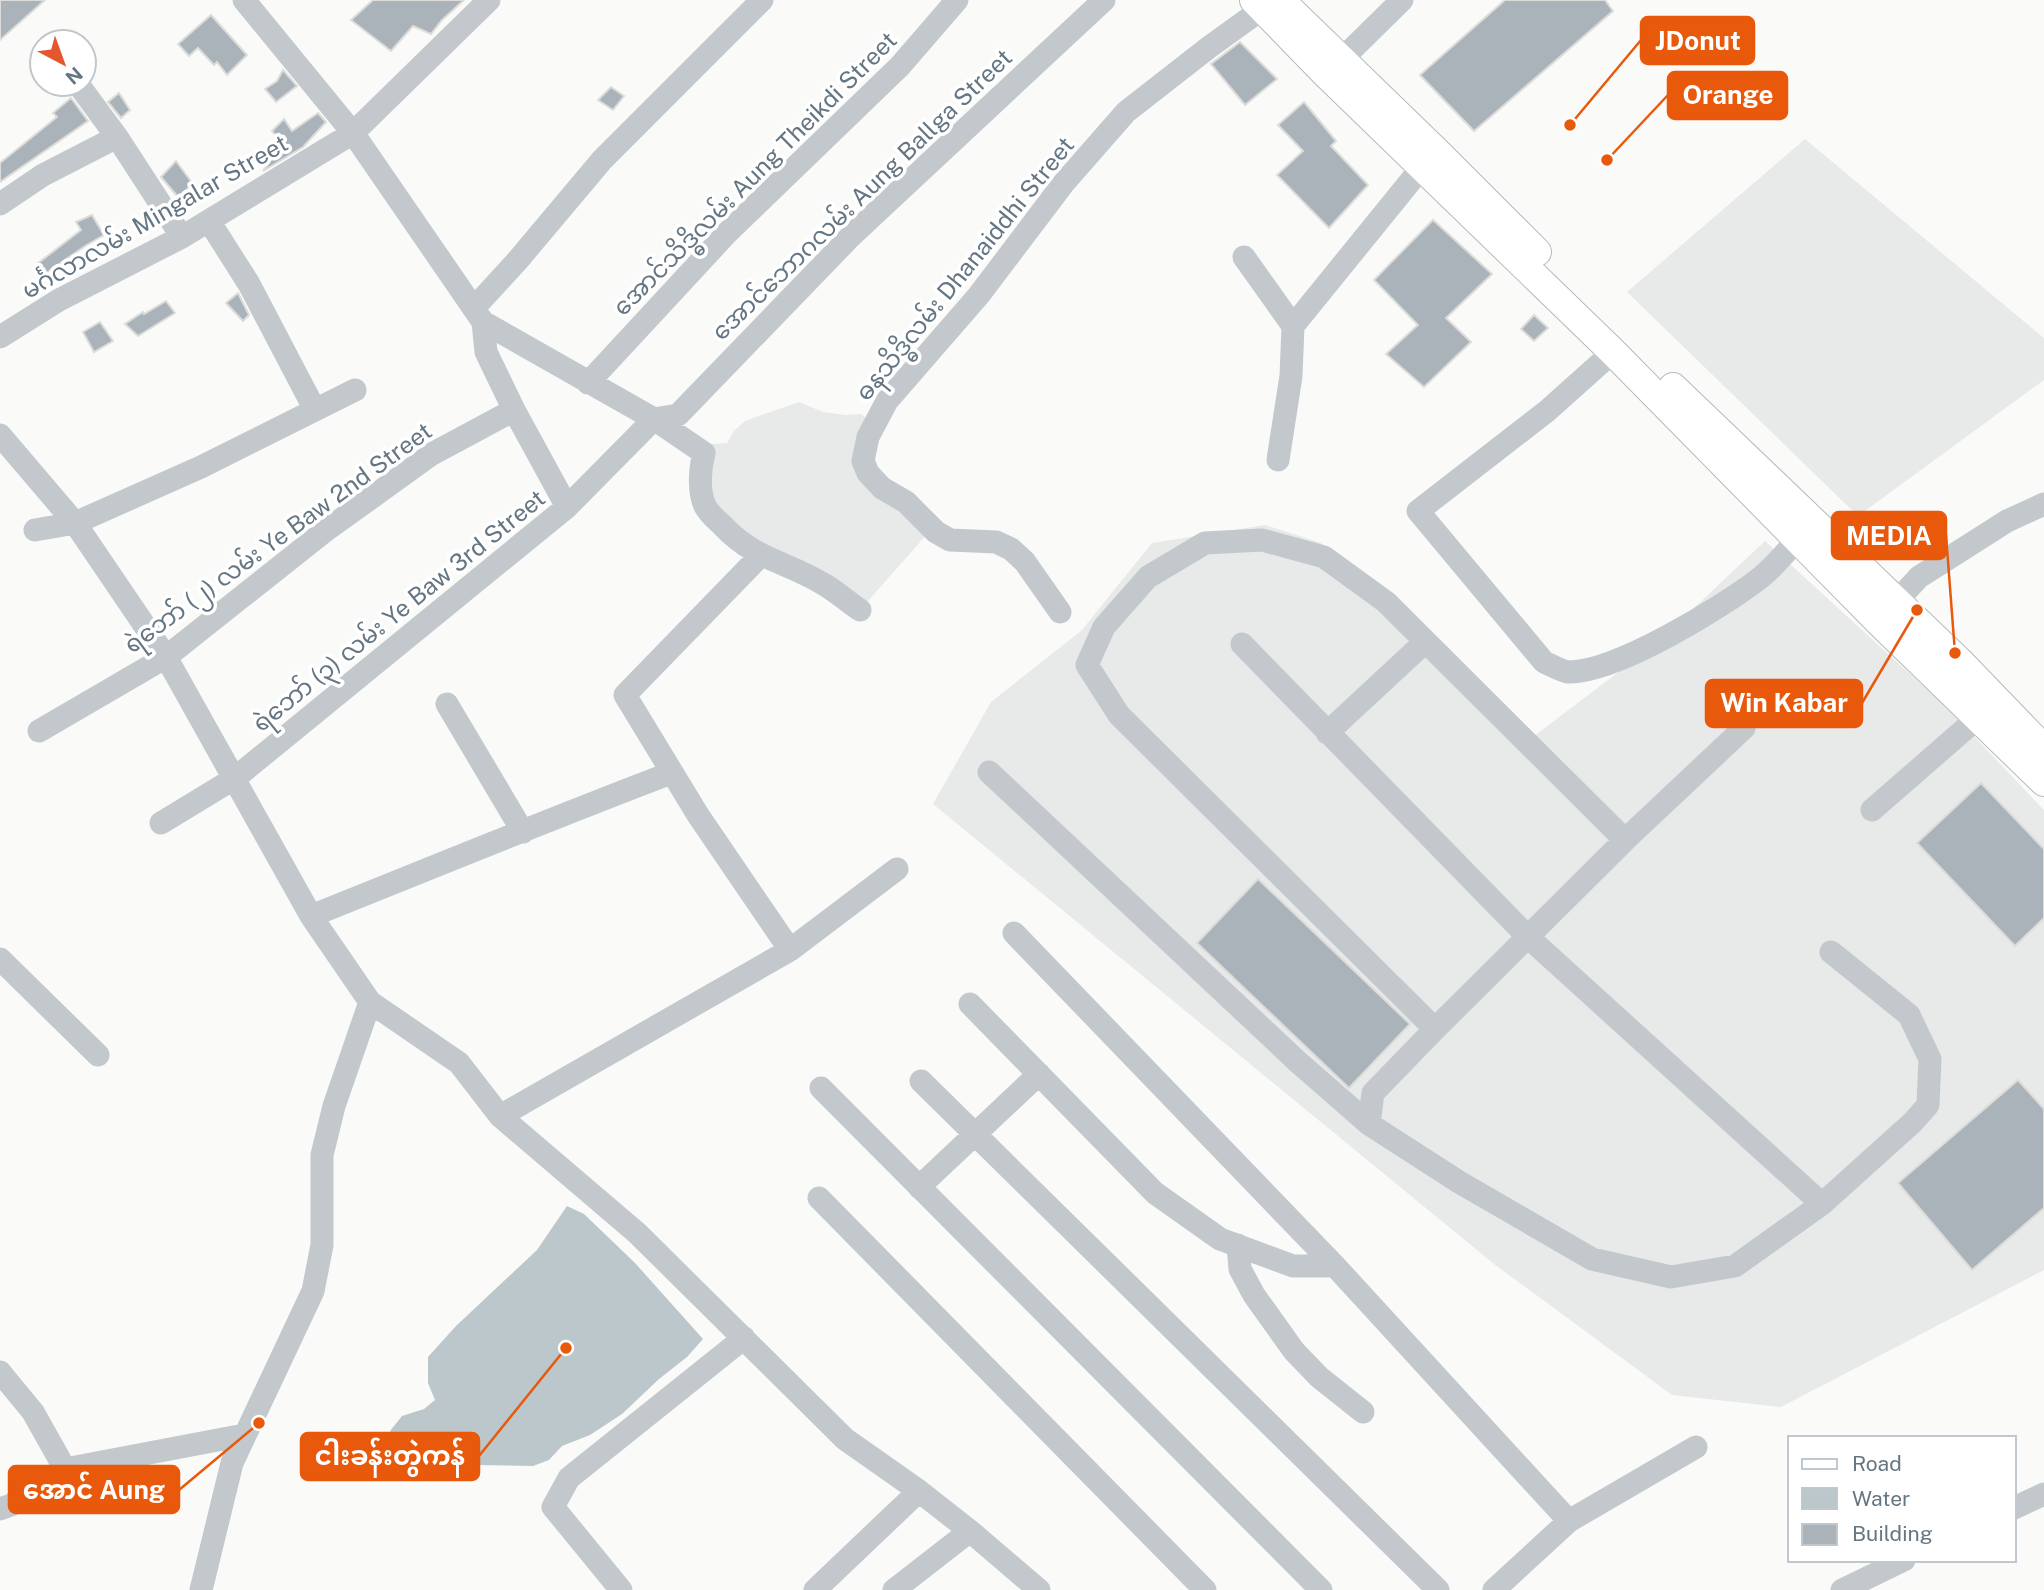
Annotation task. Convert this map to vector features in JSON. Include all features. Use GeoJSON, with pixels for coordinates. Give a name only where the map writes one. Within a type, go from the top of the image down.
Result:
{"type":"FeatureCollection","features":[{"type":"Feature","properties":{"kind":"main road"},"geometry":{"type":"LineString","coordinates":[[1265,3],[1342,59],[1430,160],[1613,352],[1805,530],[1897,601],[2044,782]]}},
{"type":"Feature","properties":{"kind":"main road"},"geometry":{"type":"LineString","coordinates":[[1265,3],[1624,341],[1805,530],[1879,622],[1987,709],[2044,749]]}},
{"type":"Feature","properties":{"kind":"street"},"geometry":{"type":"LineString","coordinates":[[244,0],[354,133],[479,315],[588,383],[654,419],[704,453],[700,467],[705,506],[741,544],[824,584],[860,610]]}},
{"type":"Feature","properties":{"kind":"street","name":"မင်္ဂလာလမ်း Mingalar Street"},"geometry":{"type":"LineString","coordinates":[[0,337],[59,300],[182,237],[354,133],[489,0]]}},
{"type":"Feature","properties":{"kind":"street"},"geometry":{"type":"LineString","coordinates":[[567,507],[486,352],[479,315],[518,260],[602,160],[762,0]]}},
{"type":"Feature","properties":{"kind":"street","name":"အောင်သိဒ္ဓိလမ်း Aung Theikdi Street"},"geometry":{"type":"LineString","coordinates":[[588,383],[727,233],[900,66],[957,0]]}},
{"type":"Feature","properties":{"kind":"street","name":"အောင်ဘောဂလမ်း Aung Ballga Street"},"geometry":{"type":"LineString","coordinates":[[654,419],[678,415],[851,236],[1104,0]]}},
{"type":"Feature","properties":{"kind":"street"},"geometry":{"type":"LineString","coordinates":[[1342,59],[1402,0]]}},
{"type":"Feature","properties":{"kind":"street","name":"ဓနသိဒ္ဓိလမ်း Dhanaiddhi Street"},"geometry":{"type":"LineString","coordinates":[[1060,611],[1026,562],[1011,549],[996,542],[950,540],[936,532],[906,502],[882,488],[868,474],[863,461],[868,437],[887,401],[979,295],[1063,184],[1126,112],[1265,3]]}},
{"type":"Feature","properties":{"kind":"street"},"geometry":{"type":"LineString","coordinates":[[88,98],[182,237]]}},
{"type":"Feature","properties":{"kind":"street"},"geometry":{"type":"LineString","coordinates":[[0,204],[43,175],[117,137]]}},
{"type":"Feature","properties":{"kind":"street"},"geometry":{"type":"LineString","coordinates":[[1278,460],[1291,376],[1293,326],[1430,160]]}},
{"type":"Feature","properties":{"kind":"street"},"geometry":{"type":"LineString","coordinates":[[209,221],[248,284],[315,410]]}},
{"type":"Feature","properties":{"kind":"street"},"geometry":{"type":"LineString","coordinates":[[1244,257],[1293,326]]}},
{"type":"Feature","properties":{"kind":"street"},"geometry":{"type":"LineString","coordinates":[[1613,352],[1547,411],[1418,511],[1544,662],[1567,672],[1595,668],[1640,650],[1703,616],[1761,577],[1805,530]]}},
{"type":"Feature","properties":{"kind":"street"},"geometry":{"type":"LineString","coordinates":[[35,530],[75,523],[201,467],[355,390]]}},
{"type":"Feature","properties":{"kind":"street","name":"ရဲဘော် (၂) လမ်း Ye Baw 2nd Street"},"geometry":{"type":"LineString","coordinates":[[39,732],[166,657],[325,531],[432,454],[514,410]]}},
{"type":"Feature","properties":{"kind":"street","name":"ရဲဘော် (၃) လမ်း Ye Baw 3rd Street"},"geometry":{"type":"LineString","coordinates":[[161,823],[235,778],[567,507],[654,419]]}},
{"type":"Feature","properties":{"kind":"street"},"geometry":{"type":"LineString","coordinates":[[0,435],[75,523],[166,657],[311,916],[370,1002],[459,1063],[500,1116],[637,1233],[845,1439],[919,1491],[1040,1590]]}},
{"type":"Feature","properties":{"kind":"street"},"geometry":{"type":"LineString","coordinates":[[1879,622],[1919,577],[2007,521],[2044,504]]}},
{"type":"Feature","properties":{"kind":"street"},"geometry":{"type":"LineString","coordinates":[[1435,1029],[1119,715],[1087,665],[1104,627],[1148,577],[1205,543],[1262,540],[1324,557],[1386,602],[1625,840]]}},
{"type":"Feature","properties":{"kind":"street"},"geometry":{"type":"LineString","coordinates":[[761,555],[625,695],[671,773],[790,950]]}},
{"type":"Feature","properties":{"kind":"street"},"geometry":{"type":"LineString","coordinates":[[1327,733],[1425,642]]}},
{"type":"Feature","properties":{"kind":"street"},"geometry":{"type":"LineString","coordinates":[[1242,644],[1528,937],[1822,1204]]}},
{"type":"Feature","properties":{"kind":"street"},"geometry":{"type":"LineString","coordinates":[[447,704],[523,832]]}},
{"type":"Feature","properties":{"kind":"street"},"geometry":{"type":"LineString","coordinates":[[1872,810],[1987,709]]}},
{"type":"Feature","properties":{"kind":"street"},"geometry":{"type":"LineString","coordinates":[[1369,1124],[1373,1093],[1625,840],[1744,728]]}},
{"type":"Feature","properties":{"kind":"street"},"geometry":{"type":"LineString","coordinates":[[989,772],[1298,1062],[1369,1124],[1459,1182],[1592,1259],[1671,1277],[1735,1266],[1822,1204],[1928,1105],[1930,1059],[1909,1015],[1831,952]]}},
{"type":"Feature","properties":{"kind":"street"},"geometry":{"type":"LineString","coordinates":[[311,916],[671,773]]}},
{"type":"Feature","properties":{"kind":"street"},"geometry":{"type":"LineString","coordinates":[[500,1116],[790,950],[897,870]]}},
{"type":"Feature","properties":{"kind":"street"},"geometry":{"type":"LineString","coordinates":[[1014,933],[1335,1266],[1569,1521]]}},
{"type":"Feature","properties":{"kind":"street"},"geometry":{"type":"LineString","coordinates":[[0,959],[79,1033],[98,1055]]}},
{"type":"Feature","properties":{"kind":"street"},"geometry":{"type":"LineString","coordinates":[[201,1590],[232,1463],[313,1291],[322,1245],[323,1155],[334,1106],[370,1002]]}},
{"type":"Feature","properties":{"kind":"street"},"geometry":{"type":"LineString","coordinates":[[970,1004],[1155,1193],[1220,1239],[1293,1266],[1335,1266]]}},
{"type":"Feature","properties":{"kind":"street"},"geometry":{"type":"LineString","coordinates":[[919,1187],[1039,1074]]}},
{"type":"Feature","properties":{"kind":"street"},"geometry":{"type":"LineString","coordinates":[[921,1081],[1438,1590]]}},
{"type":"Feature","properties":{"kind":"street"},"geometry":{"type":"LineString","coordinates":[[821,1088],[1321,1590]]}},
{"type":"Feature","properties":{"kind":"street"},"geometry":{"type":"LineString","coordinates":[[819,1198],[1205,1590]]}},
{"type":"Feature","properties":{"kind":"street"},"geometry":{"type":"LineString","coordinates":[[1238,1245],[1240,1269],[1254,1295],[1294,1351],[1319,1377],[1363,1412]]}},
{"type":"Feature","properties":{"kind":"street"},"geometry":{"type":"LineString","coordinates":[[621,1590],[553,1507],[569,1478],[744,1338]]}},
{"type":"Feature","properties":{"kind":"street"},"geometry":{"type":"LineString","coordinates":[[0,1372],[33,1412],[65,1469]]}},
{"type":"Feature","properties":{"kind":"street"},"geometry":{"type":"LineString","coordinates":[[0,1509],[11,1505],[65,1469],[244,1435]]}},
{"type":"Feature","properties":{"kind":"street"},"geometry":{"type":"LineString","coordinates":[[1494,1590],[1569,1521],[1696,1447]]}},
{"type":"Feature","properties":{"kind":"street"},"geometry":{"type":"LineString","coordinates":[[815,1590],[919,1491]]}},
{"type":"Feature","properties":{"kind":"street"},"geometry":{"type":"LineString","coordinates":[[2016,1507],[2044,1494]]}},
{"type":"Feature","properties":{"kind":"street"},"geometry":{"type":"LineString","coordinates":[[894,1590],[970,1531]]}},
{"type":"Feature","properties":{"kind":"street"},"geometry":{"type":"LineString","coordinates":[[1842,1590],[1901,1562]]}},
{"type":"Feature","properties":{"kind":"shaded area"},"geometry":{"type":"Polygon","coordinates":[[[1805,139],[2044,338],[2044,380],[1858,516],[1627,292],[1805,139]]]}},
{"type":"Feature","properties":{"kind":"shaded area"},"geometry":{"type":"Polygon","coordinates":[[[799,402],[823,412],[861,414],[881,428],[863,471],[929,532],[860,610],[710,513],[704,453],[711,444],[727,443],[734,431],[745,421],[799,402]]]}},
{"type":"Feature","properties":{"kind":"shaded area"},"geometry":{"type":"Polygon","coordinates":[[[1265,525],[1321,543],[1525,743],[1658,642],[1765,541],[1946,707],[2044,810],[2044,1270],[1781,1407],[1672,1395],[1494,1264],[933,804],[991,702],[1081,631],[1152,543],[1265,525]]]}},
{"type":"Feature","properties":{"kind":"water"},"geometry":{"type":"Polygon","coordinates":[[[567,1206],[584,1214],[635,1263],[703,1339],[687,1357],[622,1414],[590,1435],[562,1446],[549,1460],[533,1466],[472,1465],[446,1473],[429,1467],[406,1449],[390,1431],[402,1416],[424,1409],[435,1400],[428,1383],[428,1357],[456,1326],[537,1250],[567,1206]]]}},
{"type":"Feature","properties":{"kind":"building"},"geometry":{"type":"Polygon","coordinates":[[[0,0],[45,0],[0,40],[0,0]]]}},
{"type":"Feature","properties":{"kind":"building"},"geometry":{"type":"Polygon","coordinates":[[[373,0],[464,0],[431,34],[413,26],[391,51],[351,20],[373,0]]]}},
{"type":"Feature","properties":{"kind":"building"},"geometry":{"type":"Polygon","coordinates":[[[1505,0],[1605,0],[1613,11],[1474,131],[1420,75],[1505,0]]]}},
{"type":"Feature","properties":{"kind":"building"},"geometry":{"type":"Polygon","coordinates":[[[211,15],[247,55],[227,75],[217,62],[214,65],[198,48],[189,56],[178,44],[211,15]]]}},
{"type":"Feature","properties":{"kind":"building"},"geometry":{"type":"Polygon","coordinates":[[[1240,42],[1277,79],[1245,105],[1211,64],[1240,42]]]}},
{"type":"Feature","properties":{"kind":"building"},"geometry":{"type":"Polygon","coordinates":[[[283,70],[297,86],[276,102],[265,89],[277,81],[283,70]]]}},
{"type":"Feature","properties":{"kind":"building"},"geometry":{"type":"Polygon","coordinates":[[[611,87],[624,96],[613,110],[598,100],[611,87]]]}},
{"type":"Feature","properties":{"kind":"building"},"geometry":{"type":"Polygon","coordinates":[[[119,93],[130,110],[121,118],[108,102],[119,93]]]}},
{"type":"Feature","properties":{"kind":"building"},"geometry":{"type":"Polygon","coordinates":[[[71,98],[88,121],[0,182],[0,163],[57,117],[53,113],[71,98]]]}},
{"type":"Feature","properties":{"kind":"building"},"geometry":{"type":"Polygon","coordinates":[[[1304,102],[1336,141],[1331,146],[1368,185],[1329,228],[1277,175],[1303,151],[1278,125],[1304,102]]]}},
{"type":"Feature","properties":{"kind":"building"},"geometry":{"type":"Polygon","coordinates":[[[318,113],[326,122],[303,147],[263,171],[283,143],[272,131],[284,119],[292,131],[318,113]]]}},
{"type":"Feature","properties":{"kind":"building"},"geometry":{"type":"Polygon","coordinates":[[[176,161],[193,184],[178,197],[161,177],[176,161]]]}},
{"type":"Feature","properties":{"kind":"building"},"geometry":{"type":"Polygon","coordinates":[[[92,215],[104,235],[45,274],[37,264],[81,230],[76,222],[92,215]]]}},
{"type":"Feature","properties":{"kind":"building"},"geometry":{"type":"Polygon","coordinates":[[[1433,220],[1492,274],[1446,318],[1471,342],[1424,387],[1386,354],[1418,325],[1374,280],[1433,220]]]}},
{"type":"Feature","properties":{"kind":"building"},"geometry":{"type":"Polygon","coordinates":[[[238,293],[249,315],[243,321],[226,303],[238,293]]]}},
{"type":"Feature","properties":{"kind":"building"},"geometry":{"type":"Polygon","coordinates":[[[166,301],[175,313],[138,336],[125,324],[143,312],[144,314],[166,301]]]}},
{"type":"Feature","properties":{"kind":"building"},"geometry":{"type":"Polygon","coordinates":[[[1534,315],[1548,328],[1534,341],[1521,329],[1534,315]]]}},
{"type":"Feature","properties":{"kind":"building"},"geometry":{"type":"Polygon","coordinates":[[[100,322],[113,341],[94,352],[83,332],[100,322]]]}},
{"type":"Feature","properties":{"kind":"building"},"geometry":{"type":"Polygon","coordinates":[[[1981,783],[2044,849],[2044,918],[2015,946],[1917,843],[1981,783]]]}},
{"type":"Feature","properties":{"kind":"building"},"geometry":{"type":"Polygon","coordinates":[[[1258,879],[1410,1024],[1349,1088],[1197,943],[1258,879]]]}},
{"type":"Feature","properties":{"kind":"building"},"geometry":{"type":"Polygon","coordinates":[[[2018,1080],[2044,1109],[2044,1208],[1972,1270],[1898,1183],[2018,1080]]]}},
{"type":"Feature","properties":{"kind":"place","name":"JDonut"},"geometry":{"type":"Point","coordinates":[1570,125]}},
{"type":"Feature","properties":{"kind":"place","name":"Orange"},"geometry":{"type":"Point","coordinates":[1607,160]}},
{"type":"Feature","properties":{"kind":"place","name":"Win Kabar"},"geometry":{"type":"Point","coordinates":[1917,610]}},
{"type":"Feature","properties":{"kind":"place","name":"MEDIA"},"geometry":{"type":"Point","coordinates":[1955,653]}},
{"type":"Feature","properties":{"kind":"place","name":"ငါးခန်းတွဲကန်"},"geometry":{"type":"Point","coordinates":[566,1348]}},
{"type":"Feature","properties":{"kind":"place","name":"အောင် Aung"},"geometry":{"type":"Point","coordinates":[259,1423]}}]}
